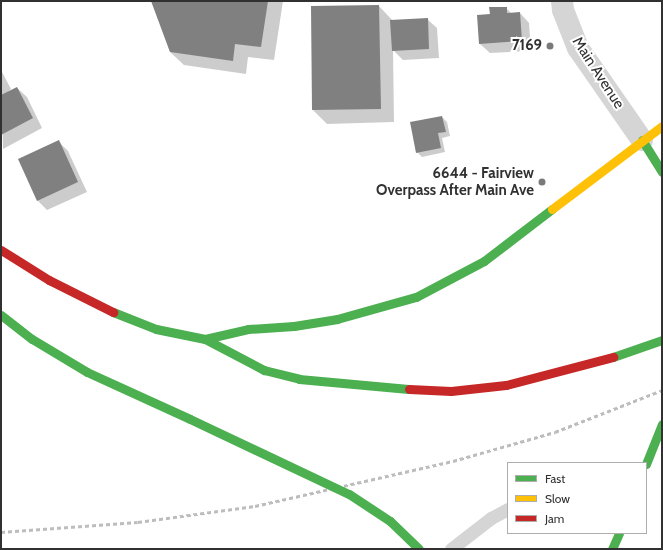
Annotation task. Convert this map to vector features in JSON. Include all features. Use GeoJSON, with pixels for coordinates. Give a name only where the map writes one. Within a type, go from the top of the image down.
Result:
{"type":"FeatureCollection","features":[{"type":"Feature","properties":{"kind":"main road"},"geometry":{"type":"LineString","coordinates":[[205,339],[248,329],[294,326],[337,319],[416,297],[484,261],[662,126]]}},
{"type":"Feature","properties":{"kind":"main road"},"geometry":{"type":"LineString","coordinates":[[642,140],[662,172]]}},
{"type":"Feature","properties":{"kind":"main road"},"geometry":{"type":"LineString","coordinates":[[1,250],[49,280],[101,308],[156,329],[205,339],[264,370],[299,379],[375,388],[451,391],[506,384],[561,372],[636,351],[662,340]]}},
{"type":"Feature","properties":{"kind":"main road"},"geometry":{"type":"LineString","coordinates":[[1,315],[32,338],[87,372],[349,494],[390,521],[419,549]]}},
{"type":"Feature","properties":{"kind":"main road"},"geometry":{"type":"LineString","coordinates":[[647,462],[662,424]]}},
{"type":"Feature","properties":{"kind":"main road"},"geometry":{"type":"LineString","coordinates":[[612,549],[619,534]]}},
{"type":"Feature","properties":{"kind":"street","name":"Main Avenue"},"geometry":{"type":"LineString","coordinates":[[562,1],[563,10],[578,48],[642,140]]}},
{"type":"Feature","properties":{"kind":"lane"},"geometry":{"type":"LineString","coordinates":[[451,549],[491,518],[507,510]]}},
{"type":"Feature","properties":{"kind":"building"},"geometry":{"type":"Polygon","coordinates":[[[151,1],[268,1],[261,47],[235,44],[233,61],[170,52],[151,1]]]}},
{"type":"Feature","properties":{"kind":"building"},"geometry":{"type":"Polygon","coordinates":[[[379,5],[381,109],[312,110],[311,6],[379,5]]]}},
{"type":"Feature","properties":{"kind":"building"},"geometry":{"type":"Polygon","coordinates":[[[489,7],[507,7],[507,13],[520,12],[522,41],[479,44],[477,15],[490,14],[489,7]]]}},
{"type":"Feature","properties":{"kind":"building"},"geometry":{"type":"Polygon","coordinates":[[[428,18],[429,49],[392,51],[390,20],[428,18]]]}},
{"type":"Feature","properties":{"kind":"building"},"geometry":{"type":"Polygon","coordinates":[[[17,87],[33,118],[1,135],[1,95],[17,87]]]}},
{"type":"Feature","properties":{"kind":"building"},"geometry":{"type":"Polygon","coordinates":[[[442,116],[446,132],[438,133],[441,148],[416,153],[410,122],[442,116]]]}},
{"type":"Feature","properties":{"kind":"building"},"geometry":{"type":"Polygon","coordinates":[[[59,140],[78,182],[37,201],[18,159],[59,140]]]}},
{"type":"Feature","properties":{"kind":"railway"},"geometry":{"type":"LineString","coordinates":[[1,532],[138,522],[255,506],[453,461],[555,432],[662,390]]}},
{"type":"Feature","properties":{"kind":"traffic: fast"},"geometry":{"type":"LineString","coordinates":[[642,140],[662,172]]}},
{"type":"Feature","properties":{"kind":"traffic: fast"},"geometry":{"type":"LineString","coordinates":[[205,339],[248,329],[294,326],[337,319],[416,297],[484,261],[552,209]]}},
{"type":"Feature","properties":{"kind":"traffic: fast"},"geometry":{"type":"LineString","coordinates":[[113,312],[156,329],[205,339],[264,370],[299,379],[409,389]]}},
{"type":"Feature","properties":{"kind":"traffic: fast"},"geometry":{"type":"LineString","coordinates":[[1,315],[32,339],[87,372],[190,419]]}},
{"type":"Feature","properties":{"kind":"traffic: fast"},"geometry":{"type":"LineString","coordinates":[[613,357],[662,340]]}},
{"type":"Feature","properties":{"kind":"traffic: fast"},"geometry":{"type":"LineString","coordinates":[[190,419],[349,494],[390,521],[419,549]]}},
{"type":"Feature","properties":{"kind":"traffic: fast"},"geometry":{"type":"LineString","coordinates":[[647,462],[662,424]]}},
{"type":"Feature","properties":{"kind":"traffic: fast"},"geometry":{"type":"LineString","coordinates":[[612,549],[619,534]]}},
{"type":"Feature","properties":{"kind":"traffic: slow"},"geometry":{"type":"LineString","coordinates":[[552,209],[662,126]]}},
{"type":"Feature","properties":{"kind":"traffic: jam"},"geometry":{"type":"LineString","coordinates":[[1,250],[49,280],[113,312]]}},
{"type":"Feature","properties":{"kind":"traffic: jam"},"geometry":{"type":"LineString","coordinates":[[409,389],[451,391],[506,385],[613,357]]}},
{"type":"Feature","properties":{"kind":"place","name":"7169"},"geometry":{"type":"Point","coordinates":[550,46]}},
{"type":"Feature","properties":{"kind":"place","name":"6644 - Fairview Overpass After Main Ave"},"geometry":{"type":"Point","coordinates":[542,182]}}]}
